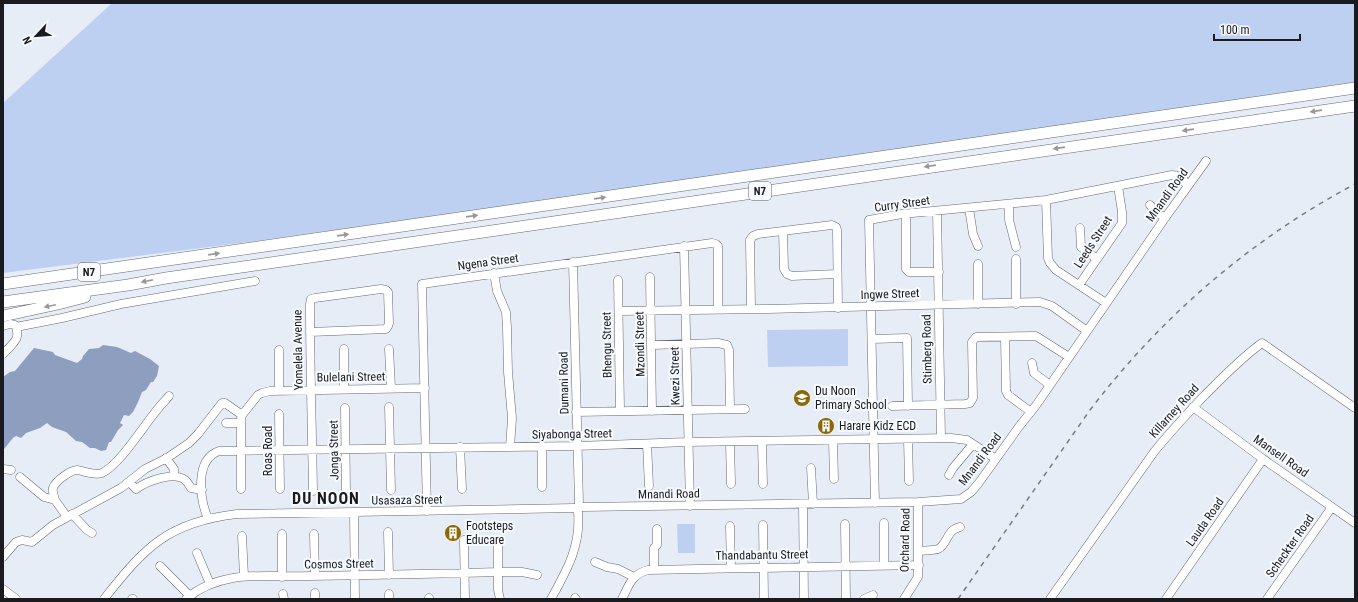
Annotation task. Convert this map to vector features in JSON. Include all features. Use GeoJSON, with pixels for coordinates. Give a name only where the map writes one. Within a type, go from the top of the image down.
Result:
{"type":"FeatureCollection","features":[{"type":"Feature","properties":{"kind":"highway","name":"N7"},"geometry":{"type":"LineString","coordinates":[[3,284],[1355,88]]}},
{"type":"Feature","properties":{"kind":"highway","name":"N7"},"geometry":{"type":"LineString","coordinates":[[3,302],[128,285],[166,278],[566,219],[1355,106]]}},
{"type":"Feature","properties":{"kind":"highway"},"geometry":{"type":"LineString","coordinates":[[3,278],[169,256],[176,259]]}},
{"type":"Feature","properties":{"kind":"highway"},"geometry":{"type":"LineString","coordinates":[[3,316],[58,304],[128,285]]}},
{"type":"Feature","properties":{"kind":"street","name":"Mnandi Road"},"geometry":{"type":"LineString","coordinates":[[578,508],[918,502],[961,499],[971,492],[1031,412],[1206,161]]}},
{"type":"Feature","properties":{"kind":"street","name":"Curry Street"},"geometry":{"type":"LineString","coordinates":[[875,503],[869,220],[906,214],[1046,200],[1172,175],[1177,175],[1183,179],[1187,187]]}},
{"type":"Feature","properties":{"kind":"street","name":"Leeds Street"},"geometry":{"type":"LineString","coordinates":[[1078,285],[1122,223],[1118,186]]}},
{"type":"Feature","properties":{"kind":"street"},"geometry":{"type":"LineString","coordinates":[[1046,200],[1048,258],[1050,263],[1056,270],[1106,303]]}},
{"type":"Feature","properties":{"kind":"street"},"geometry":{"type":"LineString","coordinates":[[1008,204],[1009,220],[1016,247]]}},
{"type":"Feature","properties":{"kind":"street"},"geometry":{"type":"LineString","coordinates":[[1150,205],[1155,211],[1165,218]]}},
{"type":"Feature","properties":{"kind":"street"},"geometry":{"type":"LineString","coordinates":[[969,208],[973,234],[978,246]]}},
{"type":"Feature","properties":{"kind":"street","name":"Stimberg Road"},"geometry":{"type":"LineString","coordinates":[[937,211],[941,438]]}},
{"type":"Feature","properties":{"kind":"street"},"geometry":{"type":"LineString","coordinates":[[906,214],[906,269],[909,272],[938,272]]}},
{"type":"Feature","properties":{"kind":"street"},"geometry":{"type":"LineString","coordinates":[[751,309],[750,240],[755,235],[834,225],[837,230],[838,308]]}},
{"type":"Feature","properties":{"kind":"street"},"geometry":{"type":"LineString","coordinates":[[1080,228],[1082,247],[1097,259]]}},
{"type":"Feature","properties":{"kind":"street"},"geometry":{"type":"LineString","coordinates":[[782,231],[784,269],[787,274],[792,276],[838,274]]}},
{"type":"Feature","properties":{"kind":"street","name":"Ngena Street"},"geometry":{"type":"LineString","coordinates":[[427,511],[422,284],[684,246],[714,243],[718,246],[718,309]]}},
{"type":"Feature","properties":{"kind":"street","name":"Kwezi Street"},"geometry":{"type":"LineString","coordinates":[[684,246],[690,506]]}},
{"type":"Feature","properties":{"kind":"street"},"geometry":{"type":"LineString","coordinates":[[1016,259],[1016,304]]}},
{"type":"Feature","properties":{"kind":"street","name":"Dumani Road"},"geometry":{"type":"LineString","coordinates":[[552,599],[570,564],[576,544],[579,525],[573,262]]}},
{"type":"Feature","properties":{"kind":"street"},"geometry":{"type":"LineString","coordinates":[[978,264],[978,304]]}},
{"type":"Feature","properties":{"kind":"street"},"geometry":{"type":"LineString","coordinates":[[494,273],[497,291],[506,312],[508,372],[512,418],[510,447]]}},
{"type":"Feature","properties":{"kind":"street","name":"Mzondi Street"},"geometry":{"type":"LineString","coordinates":[[650,277],[652,310],[652,411]]}},
{"type":"Feature","properties":{"kind":"street","name":"Bhengu Street"},"geometry":{"type":"LineString","coordinates":[[618,280],[620,410]]}},
{"type":"Feature","properties":{"kind":"street"},"geometry":{"type":"LineString","coordinates":[[3,326],[13,324],[16,327],[121,304],[255,281]]}},
{"type":"Feature","properties":{"kind":"street","name":"Yomelela Avenue"},"geometry":{"type":"LineString","coordinates":[[310,332],[381,330],[387,328],[389,323],[389,295],[386,290],[381,289],[315,298],[310,304],[310,332],[313,491]]}},
{"type":"Feature","properties":{"kind":"street","name":"Ingwe Street"},"geometry":{"type":"LineString","coordinates":[[619,311],[838,308],[938,304],[1016,304],[1040,302],[1048,304],[1087,331]]}},
{"type":"Feature","properties":{"kind":"street"},"geometry":{"type":"LineString","coordinates":[[3,354],[7,347],[17,337],[16,327]]}},
{"type":"Feature","properties":{"kind":"street"},"geometry":{"type":"LineString","coordinates":[[872,339],[910,336],[908,406]]}},
{"type":"Feature","properties":{"kind":"street"},"geometry":{"type":"LineString","coordinates":[[1005,337],[1006,391],[1008,395],[1031,412]]}},
{"type":"Feature","properties":{"kind":"street"},"geometry":{"type":"LineString","coordinates":[[892,406],[968,404],[972,401],[972,342],[974,338],[1038,337],[1068,357]]}},
{"type":"Feature","properties":{"kind":"street"},"geometry":{"type":"LineString","coordinates":[[652,345],[729,342],[730,409]]}},
{"type":"Feature","properties":{"kind":"street","name":"Killarney Road"},"geometry":{"type":"LineString","coordinates":[[1050,599],[1154,452],[1167,436],[1193,407],[1236,364],[1262,343],[1355,408]]}},
{"type":"Feature","properties":{"kind":"street"},"geometry":{"type":"LineString","coordinates":[[344,349],[344,389]]}},
{"type":"Feature","properties":{"kind":"street"},"geometry":{"type":"LineString","coordinates":[[389,349],[390,388]]}},
{"type":"Feature","properties":{"kind":"street"},"geometry":{"type":"LineString","coordinates":[[278,350],[278,391]]}},
{"type":"Feature","properties":{"kind":"street"},"geometry":{"type":"LineString","coordinates":[[1032,363],[1033,372],[1050,385]]}},
{"type":"Feature","properties":{"kind":"street"},"geometry":{"type":"LineString","coordinates":[[721,376],[729,376]]}},
{"type":"Feature","properties":{"kind":"street","name":"Bulelani Street"},"geometry":{"type":"LineString","coordinates":[[241,419],[260,394],[266,392],[425,388]]}},
{"type":"Feature","properties":{"kind":"street"},"geometry":{"type":"LineString","coordinates":[[92,533],[70,516],[55,500],[53,491],[54,486],[71,472],[80,470],[92,474],[99,474],[106,470],[124,453],[169,396]]}},
{"type":"Feature","properties":{"kind":"street"},"geometry":{"type":"LineString","coordinates":[[3,557],[16,542],[22,540],[32,542],[52,525],[121,488],[145,469],[166,458],[193,439],[222,403],[225,403],[241,419],[241,490]]}},
{"type":"Feature","properties":{"kind":"street"},"geometry":{"type":"LineString","coordinates":[[389,407],[391,490]]}},
{"type":"Feature","properties":{"kind":"street","name":"Mansell Road"},"geometry":{"type":"LineString","coordinates":[[1193,407],[1263,459],[1355,523]]}},
{"type":"Feature","properties":{"kind":"street","name":"Jonga Street"},"geometry":{"type":"LineString","coordinates":[[345,408],[346,492]]}},
{"type":"Feature","properties":{"kind":"street"},"geometry":{"type":"LineString","coordinates":[[576,412],[620,410],[652,411],[745,409]]}},
{"type":"Feature","properties":{"kind":"street","name":"Roas Road"},"geometry":{"type":"LineString","coordinates":[[279,414],[280,489]]}},
{"type":"Feature","properties":{"kind":"street"},"geometry":{"type":"LineString","coordinates":[[226,423],[241,419]]}},
{"type":"Feature","properties":{"kind":"street","name":"Siyabonga Street"},"geometry":{"type":"LineString","coordinates":[[208,519],[203,508],[202,468],[207,459],[219,451],[577,446],[688,442],[959,438],[973,444],[996,459]]}},
{"type":"Feature","properties":{"kind":"street"},"geometry":{"type":"LineString","coordinates":[[908,439],[909,481]]}},
{"type":"Feature","properties":{"kind":"street"},"geometry":{"type":"LineString","coordinates":[[833,440],[834,479]]}},
{"type":"Feature","properties":{"kind":"street"},"geometry":{"type":"LineString","coordinates":[[730,442],[731,484]]}},
{"type":"Feature","properties":{"kind":"street"},"geometry":{"type":"LineString","coordinates":[[762,442],[763,484]]}},
{"type":"Feature","properties":{"kind":"street"},"geometry":{"type":"LineString","coordinates":[[647,444],[649,486]]}},
{"type":"Feature","properties":{"kind":"street"},"geometry":{"type":"LineString","coordinates":[[949,475],[973,444]]}},
{"type":"Feature","properties":{"kind":"street"},"geometry":{"type":"LineString","coordinates":[[542,446],[542,487]]}},
{"type":"Feature","properties":{"kind":"street"},"geometry":{"type":"LineString","coordinates":[[460,447],[462,489]]}},
{"type":"Feature","properties":{"kind":"street"},"geometry":{"type":"LineString","coordinates":[[166,458],[174,469],[174,475]]}},
{"type":"Feature","properties":{"kind":"street","name":"Lauda Road"},"geometry":{"type":"LineString","coordinates":[[1166,599],[1263,459]]}},
{"type":"Feature","properties":{"kind":"street"},"geometry":{"type":"LineString","coordinates":[[811,468],[812,504]]}},
{"type":"Feature","properties":{"kind":"street"},"geometry":{"type":"LineString","coordinates":[[129,482],[136,489],[147,482],[174,475],[185,480],[191,488],[202,490]]}},
{"type":"Feature","properties":{"kind":"street"},"geometry":{"type":"LineString","coordinates":[[20,476],[44,497],[55,500]]}},
{"type":"Feature","properties":{"kind":"street","name":"Orchard Road"},"geometry":{"type":"LineString","coordinates":[[904,599],[916,581],[918,564],[918,502]]}},
{"type":"Feature","properties":{"kind":"street"},"geometry":{"type":"LineString","coordinates":[[803,504],[804,599]]}},
{"type":"Feature","properties":{"kind":"street","name":"Scheckter Road"},"geometry":{"type":"LineString","coordinates":[[1267,599],[1332,507]]}},
{"type":"Feature","properties":{"kind":"street","name":"Usasaza Street"},"geometry":{"type":"LineString","coordinates":[[104,599],[129,568],[151,547],[179,528],[208,519],[237,514],[578,508]]}},
{"type":"Feature","properties":{"kind":"street"},"geometry":{"type":"LineString","coordinates":[[354,513],[356,575],[355,599]]}},
{"type":"Feature","properties":{"kind":"street"},"geometry":{"type":"LineString","coordinates":[[884,523],[884,565]]}},
{"type":"Feature","properties":{"kind":"street"},"geometry":{"type":"LineString","coordinates":[[845,524],[846,599]]}},
{"type":"Feature","properties":{"kind":"street"},"geometry":{"type":"LineString","coordinates":[[763,525],[764,599]]}},
{"type":"Feature","properties":{"kind":"street"},"geometry":{"type":"LineString","coordinates":[[730,526],[731,568]]}},
{"type":"Feature","properties":{"kind":"street"},"geometry":{"type":"LineString","coordinates":[[918,551],[934,550],[939,548],[953,530],[960,528]]}},
{"type":"Feature","properties":{"kind":"street"},"geometry":{"type":"LineString","coordinates":[[654,569],[654,548],[657,545],[657,529]]}},
{"type":"Feature","properties":{"kind":"street"},"geometry":{"type":"LineString","coordinates":[[388,532],[389,575]]}},
{"type":"Feature","properties":{"kind":"street"},"geometry":{"type":"LineString","coordinates":[[282,534],[282,577]]}},
{"type":"Feature","properties":{"kind":"street"},"geometry":{"type":"LineString","coordinates":[[314,534],[315,576]]}},
{"type":"Feature","properties":{"kind":"street"},"geometry":{"type":"LineString","coordinates":[[242,536],[244,576]]}},
{"type":"Feature","properties":{"kind":"street"},"geometry":{"type":"LineString","coordinates":[[464,540],[465,599]]}},
{"type":"Feature","properties":{"kind":"street"},"geometry":{"type":"LineString","coordinates":[[498,541],[500,599]]}},
{"type":"Feature","properties":{"kind":"street"},"geometry":{"type":"LineString","coordinates":[[197,553],[210,584]]}},
{"type":"Feature","properties":{"kind":"street"},"geometry":{"type":"LineString","coordinates":[[595,562],[607,567],[618,569],[634,577],[622,599]]}},
{"type":"Feature","properties":{"kind":"street","name":"Thandabantu Street"},"geometry":{"type":"LineString","coordinates":[[634,577],[641,572],[654,569],[918,564]]}},
{"type":"Feature","properties":{"kind":"street"},"geometry":{"type":"LineString","coordinates":[[160,566],[188,598]]}},
{"type":"Feature","properties":{"kind":"street","name":"Cosmos Street"},"geometry":{"type":"LineString","coordinates":[[188,598],[196,591],[210,584],[244,576],[282,577],[498,572],[522,572],[536,575]]}},
{"type":"Feature","properties":{"kind":"street"},"geometry":{"type":"LineString","coordinates":[[3,589],[16,599]]}},
{"type":"Feature","properties":{"kind":"street"},"geometry":{"type":"LineString","coordinates":[[864,599],[873,595]]}},
{"type":"Feature","properties":{"kind":"shaded area"},"geometry":{"type":"Polygon","coordinates":[[[112,3],[1355,3],[1355,82],[710,177],[241,243],[3,273],[3,103],[112,3]]]}},
{"type":"Feature","properties":{"kind":"shaded area"},"geometry":{"type":"Polygon","coordinates":[[[848,329],[848,366],[768,367],[767,330],[848,329]]]}},
{"type":"Feature","properties":{"kind":"shaded area"},"geometry":{"type":"Polygon","coordinates":[[[103,345],[117,347],[131,353],[135,351],[159,366],[157,376],[146,390],[142,392],[133,412],[129,416],[124,415],[120,423],[123,425],[118,430],[111,442],[109,442],[106,450],[101,451],[95,448],[90,448],[82,442],[76,441],[66,432],[52,427],[47,423],[40,428],[26,433],[21,438],[16,436],[3,450],[3,377],[10,372],[15,371],[34,348],[53,352],[55,355],[77,363],[89,349],[99,348],[103,345]]]}},
{"type":"Feature","properties":{"kind":"shaded area"},"geometry":{"type":"Polygon","coordinates":[[[677,524],[695,524],[695,553],[678,553],[677,524]]]}},
{"type":"Feature","properties":{"kind":"railway"},"geometry":{"type":"LineString","coordinates":[[958,599],[1090,410],[1147,343],[1178,312],[1244,255],[1316,206],[1355,184]]}},
{"type":"Feature","properties":{"kind":"place","name":"Du Noon Primary School"},"geometry":{"type":"Point","coordinates":[802,398]}},
{"type":"Feature","properties":{"kind":"place","name":"Harare Kidz ECD"},"geometry":{"type":"Point","coordinates":[826,426]}},
{"type":"Feature","properties":{"kind":"place","name":"Footsteps Educare"},"geometry":{"type":"Point","coordinates":[453,533]}},
{"type":"Feature","properties":{"kind":"district","name":"DU NOON"},"geometry":{"type":"Point","coordinates":[326,498]}}]}
